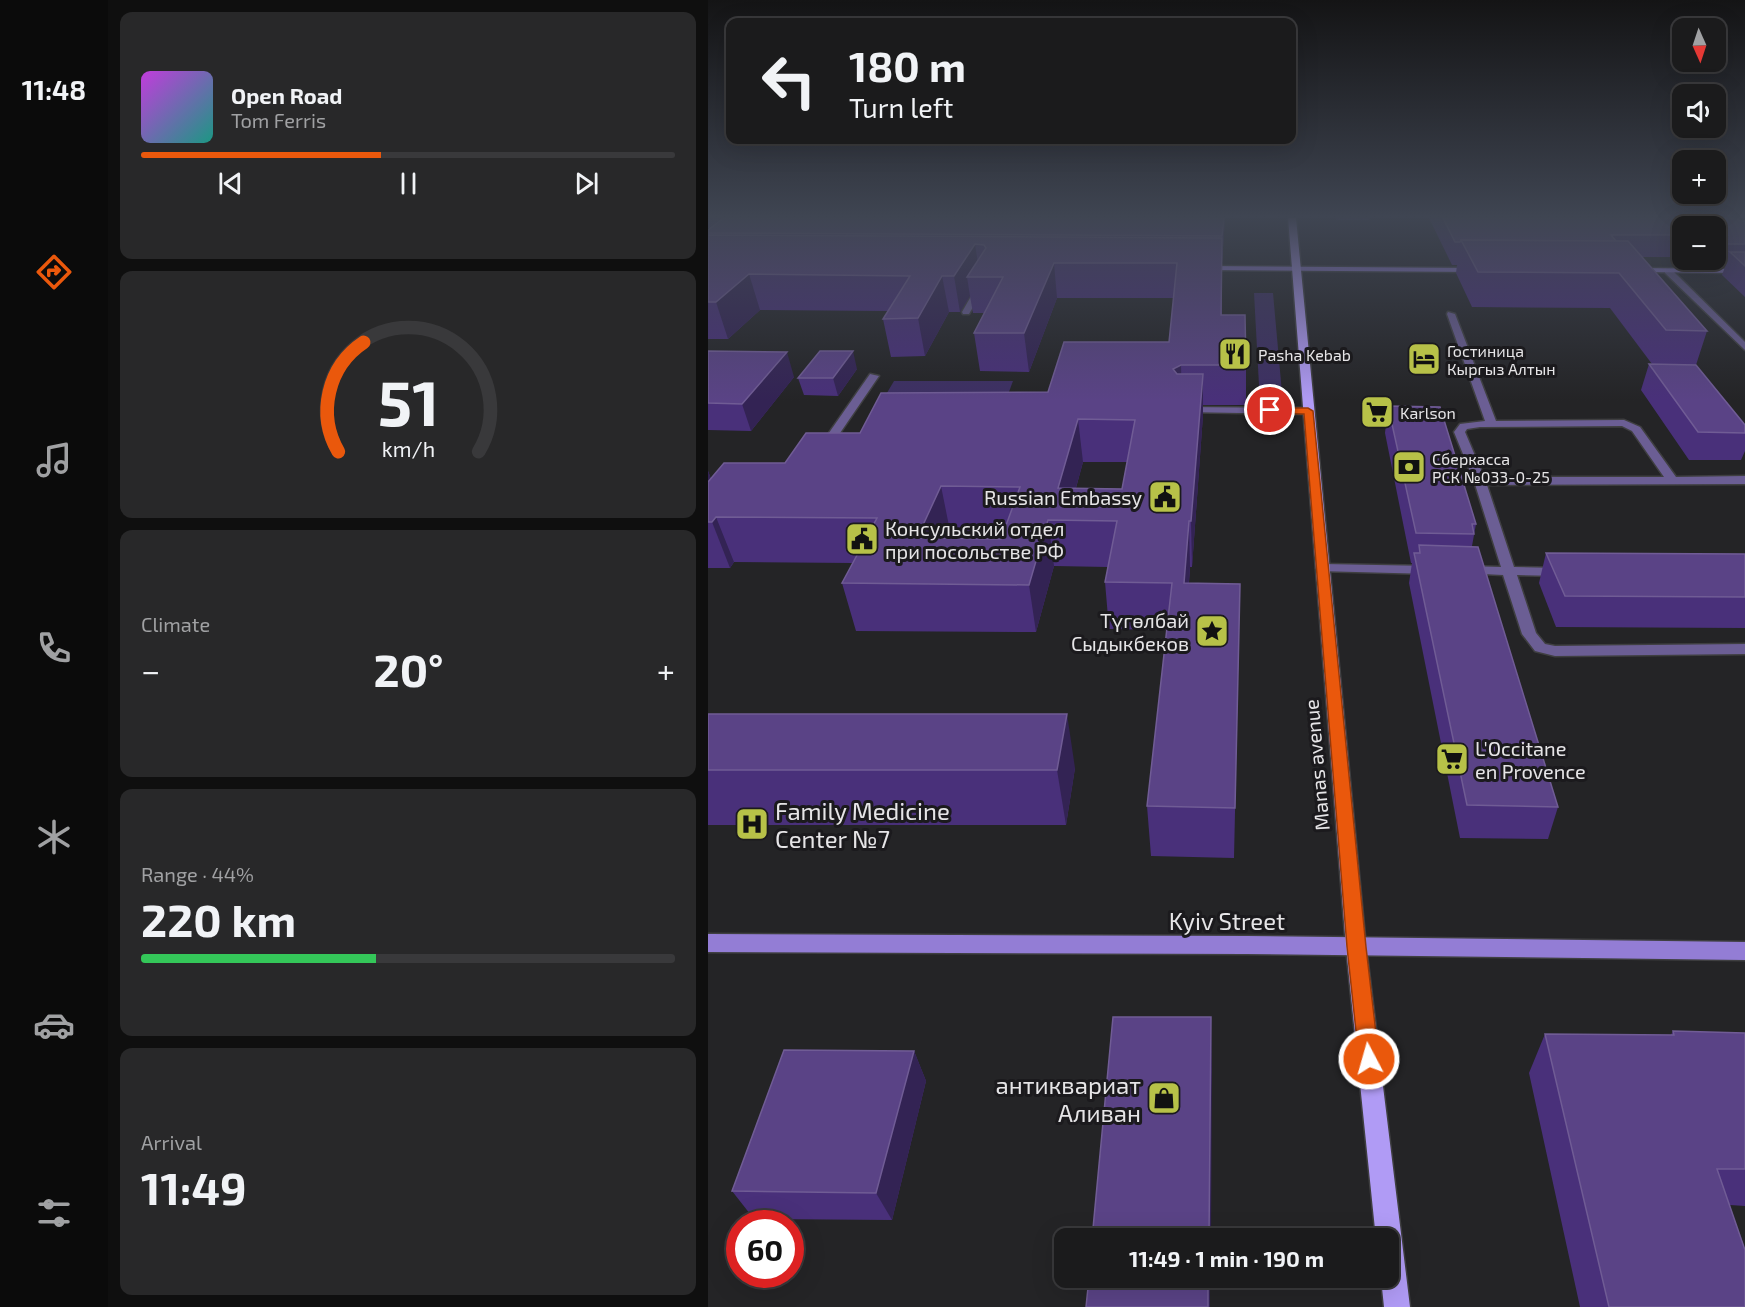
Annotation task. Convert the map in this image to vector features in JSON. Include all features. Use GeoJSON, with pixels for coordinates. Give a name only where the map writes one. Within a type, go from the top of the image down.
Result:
{"type":"FeatureCollection","features":[{"type":"Feature","properties":{"kind":"main road","name":"Manas avenue"},"geometry":{"type":"LineString","coordinates":[[1297,279],[1356,947],[1397,1307]]}},
{"type":"Feature","properties":{"kind":"main road","name":"Kyiv Street"},"geometry":{"type":"LineString","coordinates":[[708,943],[1745,951]]}},
{"type":"Feature","properties":{"kind":"street"},"geometry":{"type":"LineString","coordinates":[[1677,279],[1745,347]]}},
{"type":"Feature","properties":{"kind":"street"},"geometry":{"type":"LineString","coordinates":[[966,312],[985,280]]}},
{"type":"Feature","properties":{"kind":"street"},"geometry":{"type":"LineString","coordinates":[[1451,314],[1492,424]]}},
{"type":"Feature","properties":{"kind":"street"},"geometry":{"type":"LineString","coordinates":[[814,462],[874,376]]}},
{"type":"Feature","properties":{"kind":"street"},"geometry":{"type":"LineString","coordinates":[[1182,410],[1308,411]]}},
{"type":"Feature","properties":{"kind":"street"},"geometry":{"type":"LineString","coordinates":[[1672,480],[1636,429],[1624,423],[1492,424],[1464,426],[1459,432],[1480,481],[1529,634],[1540,648],[1555,651],[1745,649]]}},
{"type":"Feature","properties":{"kind":"street"},"geometry":{"type":"LineString","coordinates":[[1480,481],[1745,480]]}},
{"type":"Feature","properties":{"kind":"street"},"geometry":{"type":"LineString","coordinates":[[1323,568],[1570,572]]}},
{"type":"Feature","properties":{"kind":"shaded area"},"geometry":{"type":"Polygon","coordinates":[[[1254,293],[1273,293],[1283,404],[1260,404],[1254,293]]]}},
{"type":"Feature","properties":{"kind":"shaded area"},"geometry":{"type":"Polygon","coordinates":[[[894,381],[1013,381],[1003,408],[878,408],[894,381]]]}},
{"type":"Feature","properties":{"kind":"building"},"geometry":{"type":"Polygon","coordinates":[[[708,279],[743,279],[716,302],[708,302],[708,279]]]}},
{"type":"Feature","properties":{"kind":"building"},"geometry":{"type":"Polygon","coordinates":[[[908,279],[940,279],[918,318],[883,319],[908,279]]]}},
{"type":"Feature","properties":{"kind":"building"},"geometry":{"type":"Polygon","coordinates":[[[1002,279],[1047,279],[1024,333],[974,333],[1002,279]]]}},
{"type":"Feature","properties":{"kind":"building"},"geometry":{"type":"Polygon","coordinates":[[[1175,279],[1221,279],[1221,315],[1245,315],[1246,365],[1181,365],[1173,369],[1177,374],[1203,374],[1184,583],[1240,584],[1235,808],[1147,806],[1172,583],[1105,582],[1117,521],[1048,520],[1029,585],[842,583],[877,518],[716,517],[712,522],[708,522],[708,482],[724,463],[785,463],[806,433],[860,433],[881,393],[1048,392],[1064,342],[1169,342],[1175,279]],[[1078,419],[1058,488],[1122,489],[1135,420],[1078,419]],[[941,486],[917,538],[1001,539],[1020,487],[941,486]]]}},
{"type":"Feature","properties":{"kind":"building"},"geometry":{"type":"Polygon","coordinates":[[[1624,279],[1661,279],[1707,331],[1666,330],[1624,279]]]}},
{"type":"Feature","properties":{"kind":"building"},"geometry":{"type":"Polygon","coordinates":[[[708,351],[787,352],[742,404],[708,403],[708,351]]]}},
{"type":"Feature","properties":{"kind":"building"},"geometry":{"type":"Polygon","coordinates":[[[820,351],[853,351],[833,378],[798,378],[820,351]]]}},
{"type":"Feature","properties":{"kind":"building"},"geometry":{"type":"Polygon","coordinates":[[[1649,364],[1696,365],[1745,425],[1745,433],[1698,432],[1649,364]]]}},
{"type":"Feature","properties":{"kind":"building"},"geometry":{"type":"Polygon","coordinates":[[[1388,406],[1440,407],[1476,524],[1472,524],[1474,534],[1416,533],[1388,406]]]}},
{"type":"Feature","properties":{"kind":"building"},"geometry":{"type":"Polygon","coordinates":[[[1419,545],[1478,547],[1558,807],[1467,805],[1414,553],[1420,553],[1419,545]]]}},
{"type":"Feature","properties":{"kind":"building"},"geometry":{"type":"Polygon","coordinates":[[[1546,553],[1745,554],[1745,597],[1565,596],[1546,553]]]}},
{"type":"Feature","properties":{"kind":"building"},"geometry":{"type":"Polygon","coordinates":[[[708,714],[1067,714],[1057,770],[708,770],[708,714]]]}},
{"type":"Feature","properties":{"kind":"building"},"geometry":{"type":"Polygon","coordinates":[[[1113,1017],[1211,1017],[1209,1228],[1093,1228],[1113,1017]]]}},
{"type":"Feature","properties":{"kind":"building"},"geometry":{"type":"Polygon","coordinates":[[[1673,1031],[1745,1033],[1745,1169],[1717,1169],[1745,1250],[1745,1307],[1609,1307],[1545,1034],[1674,1035],[1673,1031]]]}},
{"type":"Feature","properties":{"kind":"building"},"geometry":{"type":"Polygon","coordinates":[[[784,1050],[914,1051],[876,1193],[732,1191],[784,1050]]]}},
{"type":"Feature","properties":{"kind":"building"},"geometry":{"type":"Polygon","coordinates":[[[1088,1288],[1208,1288],[1208,1307],[1086,1307],[1088,1288]]]}},
{"type":"Feature","properties":{"kind":"place","name":"Pasha Kebab"},"geometry":{"type":"Point","coordinates":[1235,354]}},
{"type":"Feature","properties":{"kind":"place","name":"Гостиница Кыргыз Алтын"},"geometry":{"type":"Point","coordinates":[1424,359]}},
{"type":"Feature","properties":{"kind":"place","name":"Karlson"},"geometry":{"type":"Point","coordinates":[1377,412]}},
{"type":"Feature","properties":{"kind":"place","name":"Сберкасса РСК №033-0-25"},"geometry":{"type":"Point","coordinates":[1409,467]}},
{"type":"Feature","properties":{"kind":"place","name":"Russian Embassy"},"geometry":{"type":"Point","coordinates":[1165,497]}},
{"type":"Feature","properties":{"kind":"place","name":"Консульский отдел при посольстве РФ"},"geometry":{"type":"Point","coordinates":[862,539]}},
{"type":"Feature","properties":{"kind":"place","name":"Түгөлбай Сыдыкбеков"},"geometry":{"type":"Point","coordinates":[1212,631]}},
{"type":"Feature","properties":{"kind":"place","name":"L'Occitane en Provence"},"geometry":{"type":"Point","coordinates":[1452,759]}},
{"type":"Feature","properties":{"kind":"place","name":"Family Medicine Center №7"},"geometry":{"type":"Point","coordinates":[752,824]}},
{"type":"Feature","properties":{"kind":"place","name":"антиквариат Аливан"},"geometry":{"type":"Point","coordinates":[1164,1098]}},
{"type":"Feature","properties":{"kind":"route"},"geometry":{"type":"LineString","coordinates":[[1270,410],[1308,411],[1356,947],[1369,1059]]}}]}
